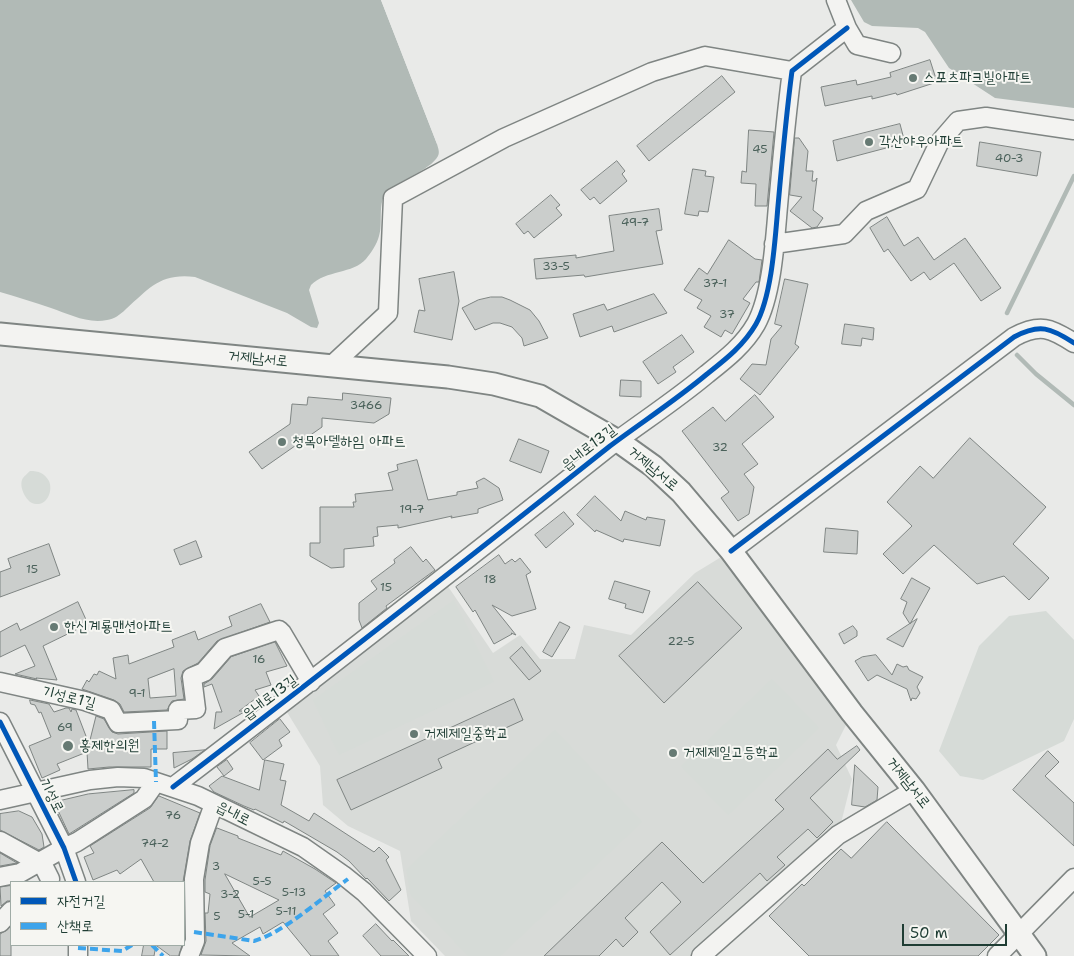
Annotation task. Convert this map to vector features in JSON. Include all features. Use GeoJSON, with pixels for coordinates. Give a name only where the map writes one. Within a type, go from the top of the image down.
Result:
{"type":"FeatureCollection","features":[{"type":"Feature","properties":{"kind":"main road","name":"거제남서로"},"geometry":{"type":"LineString","coordinates":[[0,334],[448,377],[494,384],[540,396],[618,441],[653,466],[681,492],[731,551],[852,713],[914,790],[1035,956]]}},
{"type":"Feature","properties":{"kind":"street"},"geometry":{"type":"LineString","coordinates":[[836,0],[847,28],[857,45],[891,53]]}},
{"type":"Feature","properties":{"kind":"street"},"geometry":{"type":"LineString","coordinates":[[331,366],[388,313],[393,198],[504,138],[652,72],[705,56],[792,71],[847,28]]}},
{"type":"Feature","properties":{"kind":"street","name":"읍내로13길"},"geometry":{"type":"LineString","coordinates":[[173,787],[311,682],[618,441],[671,403],[733,354],[745,341],[757,323],[765,304],[774,244],[792,71]]}},
{"type":"Feature","properties":{"kind":"street"},"geometry":{"type":"LineString","coordinates":[[774,244],[844,234],[866,210],[917,189],[939,143],[958,121],[986,117],[1074,130]]}},
{"type":"Feature","properties":{"kind":"street"},"geometry":{"type":"LineString","coordinates":[[731,551],[1014,337],[1036,328],[1049,329],[1074,343]]}},
{"type":"Feature","properties":{"kind":"street","name":"기성로1길"},"geometry":{"type":"LineString","coordinates":[[0,682],[86,701],[111,710],[118,723],[178,720],[178,710],[196,709],[192,677],[204,672],[224,648],[279,630],[311,682]]}},
{"type":"Feature","properties":{"kind":"street","name":"기성로"},"geometry":{"type":"LineString","coordinates":[[0,722],[64,848],[76,881]]}},
{"type":"Feature","properties":{"kind":"street","name":"읍내로"},"geometry":{"type":"LineString","coordinates":[[0,800],[90,780],[118,777],[144,778],[198,796],[303,847],[364,892],[427,956]]}},
{"type":"Feature","properties":{"kind":"street"},"geometry":{"type":"LineString","coordinates":[[0,877],[20,873],[76,842],[144,798],[156,782]]}},
{"type":"Feature","properties":{"kind":"street"},"geometry":{"type":"LineString","coordinates":[[701,956],[838,835],[914,790]]}},
{"type":"Feature","properties":{"kind":"street"},"geometry":{"type":"LineString","coordinates":[[189,956],[195,940],[194,880],[200,843],[214,804]]}},
{"type":"Feature","properties":{"kind":"street"},"geometry":{"type":"LineString","coordinates":[[0,841],[40,862],[49,881]]}},
{"type":"Feature","properties":{"kind":"street"},"geometry":{"type":"LineString","coordinates":[[997,956],[1074,878]]}},
{"type":"Feature","properties":{"kind":"street"},"geometry":{"type":"LineString","coordinates":[[0,923],[10,912]]}},
{"type":"Feature","properties":{"kind":"shaded area"},"geometry":{"type":"Polygon","coordinates":[[[0,0],[381,0],[437,144],[439,154],[428,166],[397,185],[385,195],[382,204],[379,236],[374,248],[366,259],[361,264],[324,277],[311,285],[309,290],[319,323],[317,328],[311,327],[287,313],[195,277],[183,276],[164,280],[149,289],[117,316],[100,321],[78,318],[0,292],[0,0]]]}},
{"type":"Feature","properties":{"kind":"shaded area"},"geometry":{"type":"Polygon","coordinates":[[[851,0],[1074,0],[1074,108],[995,98],[949,68],[925,32],[918,28],[872,26],[864,22],[851,0]]]}},
{"type":"Feature","properties":{"kind":"shaded area"},"geometry":{"type":"Polygon","coordinates":[[[30,471],[41,473],[49,481],[50,492],[46,500],[40,504],[33,503],[27,499],[23,491],[22,480],[30,471]]]}},
{"type":"Feature","properties":{"kind":"shaded area","name":"거제제일고등학교"},"geometry":{"type":"Polygon","coordinates":[[[731,551],[852,713],[836,745],[852,779],[838,835],[701,956],[445,956],[411,921],[400,851],[348,826],[323,805],[320,766],[282,704],[443,579],[493,653],[520,635],[540,659],[575,659],[584,625],[631,635],[695,573],[731,551]]]}},
{"type":"Feature","properties":{"kind":"shaded area"},"geometry":{"type":"Polygon","coordinates":[[[454,600],[494,682],[339,755],[313,700],[454,600]]]}},
{"type":"Feature","properties":{"kind":"shaded area"},"geometry":{"type":"Polygon","coordinates":[[[1046,611],[1074,640],[1074,719],[1064,741],[983,780],[960,776],[939,751],[979,646],[1009,616],[1046,611]]]}},
{"type":"Feature","properties":{"kind":"shaded area"},"geometry":{"type":"Polygon","coordinates":[[[772,679],[819,728],[728,815],[681,766],[772,679]]]}},
{"type":"Feature","properties":{"kind":"shaded area"},"geometry":{"type":"Polygon","coordinates":[[[555,730],[642,822],[500,956],[468,956],[410,894],[406,870],[555,730]]]}},
{"type":"Feature","properties":{"kind":"pier"},"geometry":{"type":"Polygon","coordinates":[[[381,0],[384,0],[440,144],[437,144],[381,0]]]}},
{"type":"Feature","properties":{"kind":"building"},"geometry":{"type":"Polygon","coordinates":[[[930,60],[937,82],[897,95],[896,93],[872,99],[872,96],[825,106],[821,87],[856,80],[857,85],[891,77],[890,73],[930,60]]]}},
{"type":"Feature","properties":{"kind":"building"},"geometry":{"type":"Polygon","coordinates":[[[722,76],[735,92],[649,161],[637,146],[722,76]]]}},
{"type":"Feature","properties":{"kind":"building","name":"각산야우아파트"},"geometry":{"type":"Polygon","coordinates":[[[900,124],[905,143],[837,161],[833,141],[900,124]]]}},
{"type":"Feature","properties":{"kind":"building"},"geometry":{"type":"Polygon","coordinates":[[[749,130],[774,132],[767,206],[755,206],[756,184],[741,183],[742,171],[746,172],[749,130]]]}},
{"type":"Feature","properties":{"kind":"building"},"geometry":{"type":"Polygon","coordinates":[[[795,138],[799,138],[808,151],[806,171],[813,171],[812,181],[815,181],[817,178],[813,210],[823,218],[817,227],[812,228],[790,211],[802,197],[790,195],[795,138]]]}},
{"type":"Feature","properties":{"kind":"building"},"geometry":{"type":"Polygon","coordinates":[[[980,142],[1041,152],[1037,176],[977,166],[980,142]]]}},
{"type":"Feature","properties":{"kind":"building"},"geometry":{"type":"Polygon","coordinates":[[[617,161],[625,171],[622,174],[627,181],[600,204],[594,197],[590,200],[581,190],[617,161]]]}},
{"type":"Feature","properties":{"kind":"building"},"geometry":{"type":"Polygon","coordinates":[[[693,169],[706,171],[705,176],[714,177],[708,212],[699,211],[698,216],[685,214],[693,169]]]}},
{"type":"Feature","properties":{"kind":"building"},"geometry":{"type":"Polygon","coordinates":[[[551,195],[560,205],[556,208],[562,215],[534,238],[528,231],[524,234],[516,224],[551,195]]]}},
{"type":"Feature","properties":{"kind":"building"},"geometry":{"type":"Polygon","coordinates":[[[659,209],[662,230],[656,231],[663,264],[585,277],[584,275],[536,279],[534,259],[576,255],[576,258],[614,251],[609,216],[659,209]]]}},
{"type":"Feature","properties":{"kind":"building"},"geometry":{"type":"Polygon","coordinates":[[[887,217],[904,246],[918,237],[934,260],[965,238],[1001,288],[981,301],[954,263],[930,280],[924,272],[911,281],[888,249],[884,252],[870,228],[887,217]]]}},
{"type":"Feature","properties":{"kind":"building"},"geometry":{"type":"Polygon","coordinates":[[[729,240],[755,259],[762,260],[759,282],[756,282],[743,299],[750,303],[732,334],[725,330],[721,337],[704,327],[711,316],[697,308],[702,300],[684,290],[699,268],[707,274],[729,240]]]}},
{"type":"Feature","properties":{"kind":"building"},"geometry":{"type":"Polygon","coordinates":[[[454,272],[459,301],[452,340],[414,332],[419,310],[425,311],[419,279],[454,272]]]}},
{"type":"Feature","properties":{"kind":"building"},"geometry":{"type":"Polygon","coordinates":[[[785,279],[808,284],[795,344],[799,347],[760,395],[740,379],[752,364],[766,365],[771,339],[782,326],[775,324],[785,279]]]}},
{"type":"Feature","properties":{"kind":"building"},"geometry":{"type":"Polygon","coordinates":[[[654,294],[667,313],[614,332],[612,326],[580,337],[573,314],[604,304],[607,310],[654,294]]]}},
{"type":"Feature","properties":{"kind":"building"},"geometry":{"type":"Polygon","coordinates":[[[502,297],[530,310],[539,321],[548,338],[524,346],[522,338],[512,327],[500,323],[493,323],[475,330],[462,308],[478,300],[502,297]]]}},
{"type":"Feature","properties":{"kind":"building"},"geometry":{"type":"Polygon","coordinates":[[[845,324],[874,328],[873,340],[862,338],[861,346],[842,344],[845,324]]]}},
{"type":"Feature","properties":{"kind":"building"},"geometry":{"type":"Polygon","coordinates":[[[682,335],[694,352],[673,367],[676,372],[658,384],[643,362],[682,335]]]}},
{"type":"Feature","properties":{"kind":"building"},"geometry":{"type":"Polygon","coordinates":[[[621,380],[641,381],[641,397],[620,396],[621,380]]]}},
{"type":"Feature","properties":{"kind":"building","name":"청목아델하임 아파트"},"geometry":{"type":"Polygon","coordinates":[[[343,393],[391,398],[389,414],[374,423],[322,418],[322,427],[262,469],[249,452],[290,424],[292,404],[307,405],[308,397],[342,400],[343,393]]]}},
{"type":"Feature","properties":{"kind":"building"},"geometry":{"type":"Polygon","coordinates":[[[755,395],[774,417],[742,444],[758,464],[744,474],[754,487],[749,514],[738,521],[721,498],[729,492],[682,431],[713,407],[725,421],[755,395]]]}},
{"type":"Feature","properties":{"kind":"building"},"geometry":{"type":"Polygon","coordinates":[[[970,438],[1046,507],[1013,544],[1049,578],[1029,600],[1004,576],[977,584],[934,545],[903,574],[883,554],[912,526],[887,502],[920,466],[933,478],[970,438]]]}},
{"type":"Feature","properties":{"kind":"building"},"geometry":{"type":"Polygon","coordinates":[[[519,439],[549,451],[541,473],[510,461],[519,439]]]}},
{"type":"Feature","properties":{"kind":"building"},"geometry":{"type":"Polygon","coordinates":[[[417,460],[428,500],[457,495],[457,492],[478,488],[476,482],[484,478],[499,488],[503,500],[478,509],[478,513],[451,518],[452,516],[398,528],[398,525],[377,527],[378,536],[373,537],[374,546],[344,549],[344,567],[331,568],[310,556],[310,543],[320,543],[320,507],[354,507],[353,502],[356,502],[355,494],[393,490],[388,473],[398,470],[397,465],[417,460]]]}},
{"type":"Feature","properties":{"kind":"building"},"geometry":{"type":"Polygon","coordinates":[[[595,496],[621,521],[625,511],[646,520],[647,517],[665,520],[660,546],[624,539],[623,542],[596,530],[595,532],[577,515],[595,496]]]}},
{"type":"Feature","properties":{"kind":"building"},"geometry":{"type":"Polygon","coordinates":[[[564,512],[574,524],[546,548],[535,535],[564,512]]]}},
{"type":"Feature","properties":{"kind":"building"},"geometry":{"type":"Polygon","coordinates":[[[826,528],[858,531],[857,554],[824,552],[826,528]]]}},
{"type":"Feature","properties":{"kind":"building"},"geometry":{"type":"Polygon","coordinates":[[[196,541],[202,557],[180,565],[174,550],[196,541]]]}},
{"type":"Feature","properties":{"kind":"building"},"geometry":{"type":"Polygon","coordinates":[[[49,544],[60,575],[0,597],[0,572],[11,568],[8,559],[49,544]]]}},
{"type":"Feature","properties":{"kind":"building"},"geometry":{"type":"Polygon","coordinates":[[[411,547],[423,562],[426,559],[435,570],[386,606],[387,608],[362,628],[359,620],[359,603],[377,589],[371,581],[395,563],[394,560],[411,547]]]}},
{"type":"Feature","properties":{"kind":"building"},"geometry":{"type":"Polygon","coordinates":[[[499,555],[505,564],[512,559],[515,562],[520,558],[531,572],[526,575],[536,609],[512,616],[492,605],[516,635],[511,633],[494,644],[475,610],[473,612],[456,587],[499,555]]]}},
{"type":"Feature","properties":{"kind":"building"},"geometry":{"type":"Polygon","coordinates":[[[912,578],[930,588],[910,624],[903,613],[907,602],[901,599],[912,578]]]}},
{"type":"Feature","properties":{"kind":"building"},"geometry":{"type":"Polygon","coordinates":[[[615,581],[650,591],[643,613],[625,608],[626,604],[609,599],[615,581]]]}},
{"type":"Feature","properties":{"kind":"building"},"geometry":{"type":"Polygon","coordinates":[[[698,582],[742,628],[664,703],[619,656],[698,582]]]}},
{"type":"Feature","properties":{"kind":"building","name":"한신계룡맨션아파트"},"geometry":{"type":"Polygon","coordinates":[[[78,602],[88,624],[43,646],[57,680],[37,679],[15,674],[35,666],[25,645],[0,657],[0,632],[17,623],[20,630],[78,602]]]}},
{"type":"Feature","properties":{"kind":"building"},"geometry":{"type":"Polygon","coordinates":[[[261,604],[270,622],[217,641],[198,663],[183,671],[181,678],[184,699],[172,701],[167,710],[124,712],[120,704],[114,700],[82,689],[87,680],[89,682],[94,674],[97,675],[99,671],[116,679],[113,658],[128,655],[129,664],[174,647],[172,640],[195,631],[198,640],[232,626],[229,617],[261,604]],[[174,669],[148,679],[150,698],[176,696],[174,669]]]}},
{"type":"Feature","properties":{"kind":"building"},"geometry":{"type":"Polygon","coordinates":[[[917,619],[903,647],[887,639],[917,619]]]}},
{"type":"Feature","properties":{"kind":"building"},"geometry":{"type":"Polygon","coordinates":[[[560,622],[570,627],[552,657],[543,652],[560,622]]]}},
{"type":"Feature","properties":{"kind":"building"},"geometry":{"type":"Polygon","coordinates":[[[853,626],[857,631],[857,636],[844,644],[839,634],[853,626]]]}},
{"type":"Feature","properties":{"kind":"building"},"geometry":{"type":"Polygon","coordinates":[[[275,642],[287,666],[266,672],[271,685],[255,690],[259,696],[239,711],[246,711],[214,729],[216,712],[222,712],[212,684],[204,687],[204,684],[212,679],[231,657],[275,642]]]}},
{"type":"Feature","properties":{"kind":"building"},"geometry":{"type":"Polygon","coordinates":[[[522,647],[541,671],[529,680],[510,658],[522,647]]]}},
{"type":"Feature","properties":{"kind":"building"},"geometry":{"type":"Polygon","coordinates":[[[876,655],[892,675],[897,664],[903,667],[907,666],[909,670],[923,677],[917,687],[920,693],[916,699],[912,698],[911,701],[907,689],[877,675],[868,681],[855,661],[862,657],[876,655]]]}},
{"type":"Feature","properties":{"kind":"building"},"geometry":{"type":"Polygon","coordinates":[[[514,699],[523,720],[438,759],[442,768],[351,810],[337,780],[514,699]]]}},
{"type":"Feature","properties":{"kind":"building"},"geometry":{"type":"Polygon","coordinates":[[[30,700],[49,704],[54,712],[66,708],[69,708],[71,712],[72,709],[76,710],[89,744],[96,716],[104,719],[112,732],[118,734],[167,731],[167,749],[151,749],[151,767],[88,769],[87,752],[57,764],[60,770],[42,778],[29,746],[51,737],[41,712],[39,713],[30,700]]]}},
{"type":"Feature","properties":{"kind":"building"},"geometry":{"type":"Polygon","coordinates":[[[280,719],[290,732],[279,740],[282,746],[263,760],[250,743],[280,719]]]}},
{"type":"Feature","properties":{"kind":"building"},"geometry":{"type":"Polygon","coordinates":[[[857,746],[860,750],[810,798],[833,822],[817,838],[808,829],[777,857],[785,865],[767,881],[760,873],[670,955],[650,932],[681,902],[662,882],[625,918],[638,932],[623,947],[616,939],[599,956],[544,956],[662,842],[703,883],[784,809],[775,800],[828,749],[837,759],[857,746]]]}},
{"type":"Feature","properties":{"kind":"building"},"geometry":{"type":"Polygon","coordinates":[[[205,750],[192,759],[174,768],[173,753],[205,750]]]}},
{"type":"Feature","properties":{"kind":"building"},"geometry":{"type":"Polygon","coordinates":[[[1048,751],[1059,762],[1045,776],[1074,803],[1074,846],[1013,790],[1048,751]]]}},
{"type":"Feature","properties":{"kind":"building"},"geometry":{"type":"Polygon","coordinates":[[[227,760],[233,769],[224,776],[217,767],[227,760]]]}},
{"type":"Feature","properties":{"kind":"building"},"geometry":{"type":"Polygon","coordinates":[[[265,760],[284,764],[280,780],[286,781],[281,805],[309,821],[314,813],[374,852],[379,847],[389,857],[386,860],[401,890],[389,901],[349,861],[337,852],[284,821],[283,823],[214,792],[209,786],[222,776],[259,790],[265,760]]]}},
{"type":"Feature","properties":{"kind":"building"},"geometry":{"type":"Polygon","coordinates":[[[855,765],[878,787],[877,800],[865,807],[852,805],[855,765]]]}},
{"type":"Feature","properties":{"kind":"building"},"geometry":{"type":"Polygon","coordinates":[[[134,790],[134,793],[69,834],[54,802],[88,794],[134,790]]]}},
{"type":"Feature","properties":{"kind":"building"},"geometry":{"type":"Polygon","coordinates":[[[159,796],[200,813],[190,841],[183,881],[153,881],[141,859],[120,874],[117,870],[93,880],[84,857],[94,853],[90,846],[150,808],[159,796]]]}},
{"type":"Feature","properties":{"kind":"building"},"geometry":{"type":"Polygon","coordinates":[[[19,811],[32,817],[42,834],[44,847],[39,850],[0,830],[0,814],[19,811]]]}},
{"type":"Feature","properties":{"kind":"building"},"geometry":{"type":"Polygon","coordinates":[[[887,822],[999,935],[978,956],[809,956],[769,916],[802,884],[804,886],[841,849],[851,858],[887,822]]]}},
{"type":"Feature","properties":{"kind":"building"},"geometry":{"type":"Polygon","coordinates":[[[217,828],[281,855],[283,851],[336,883],[325,891],[335,905],[323,914],[338,933],[328,941],[339,956],[311,956],[283,922],[263,934],[260,927],[232,943],[250,956],[201,955],[206,941],[205,913],[208,913],[210,894],[205,892],[205,880],[210,846],[217,828]],[[225,874],[250,917],[279,900],[225,874]]]}},
{"type":"Feature","properties":{"kind":"building"},"geometry":{"type":"Polygon","coordinates":[[[0,853],[17,863],[0,866],[0,853]]]}},
{"type":"Feature","properties":{"kind":"building"},"geometry":{"type":"Polygon","coordinates":[[[10,886],[10,901],[1,906],[0,887],[10,886]]]}},
{"type":"Feature","properties":{"kind":"building"},"geometry":{"type":"Polygon","coordinates":[[[376,924],[409,956],[381,956],[363,936],[376,924]]]}},
{"type":"Feature","properties":{"kind":"building"},"geometry":{"type":"Polygon","coordinates":[[[10,927],[11,956],[0,956],[0,934],[10,927]]]}},
{"type":"Feature","properties":{"kind":"building"},"geometry":{"type":"Polygon","coordinates":[[[144,946],[156,946],[154,956],[142,956],[144,946]]]}},
{"type":"Feature","properties":{"kind":"building"},"geometry":{"type":"Polygon","coordinates":[[[157,946],[182,946],[179,956],[171,956],[157,946]]]}},
{"type":"Feature","properties":{"kind":"waterway"},"geometry":{"type":"LineString","coordinates":[[1007,313],[1074,176]]}},
{"type":"Feature","properties":{"kind":"waterway"},"geometry":{"type":"LineString","coordinates":[[1017,355],[1036,374],[1074,405]]}},
{"type":"Feature","properties":{"kind":"marked path"},"geometry":{"type":"LineString","coordinates":[[154,721],[156,782]]}},
{"type":"Feature","properties":{"kind":"marked path"},"geometry":{"type":"LineString","coordinates":[[194,932],[254,941],[290,923],[348,879]]}},
{"type":"Feature","properties":{"kind":"marked path"},"geometry":{"type":"LineString","coordinates":[[78,948],[122,951],[130,946]]}},
{"type":"Feature","properties":{"kind":"marked path"},"geometry":{"type":"LineString","coordinates":[[153,946],[163,956]]}},
{"type":"Feature","properties":{"kind":"cycle path"},"geometry":{"type":"LineString","coordinates":[[173,787],[610,446],[695,384],[740,345],[756,324],[766,298],[769,283],[774,251],[792,71],[847,28]]}},
{"type":"Feature","properties":{"kind":"cycle path"},"geometry":{"type":"LineString","coordinates":[[731,551],[1014,337],[1031,330],[1045,329],[1059,334],[1074,343]]}},
{"type":"Feature","properties":{"kind":"cycle path"},"geometry":{"type":"LineString","coordinates":[[0,722],[64,848],[76,881]]}},
{"type":"Feature","properties":{"kind":"place","name":"스포츠파크빌아파트"},"geometry":{"type":"Point","coordinates":[913,78]}},
{"type":"Feature","properties":{"kind":"place","name":"각산야우아파트"},"geometry":{"type":"Point","coordinates":[869,142]}},
{"type":"Feature","properties":{"kind":"place","name":"청목아델하임 아파트"},"geometry":{"type":"Point","coordinates":[282,442]}},
{"type":"Feature","properties":{"kind":"place","name":"한신계룡맨션아파트"},"geometry":{"type":"Point","coordinates":[54,627]}},
{"type":"Feature","properties":{"kind":"place","name":"거제제일중학교"},"geometry":{"type":"Point","coordinates":[414,734]}},
{"type":"Feature","properties":{"kind":"place","name":"홍제한의원"},"geometry":{"type":"Point","coordinates":[68,746]}},
{"type":"Feature","properties":{"kind":"place","name":"거제제일고등학교"},"geometry":{"type":"Point","coordinates":[673,753]}}]}
